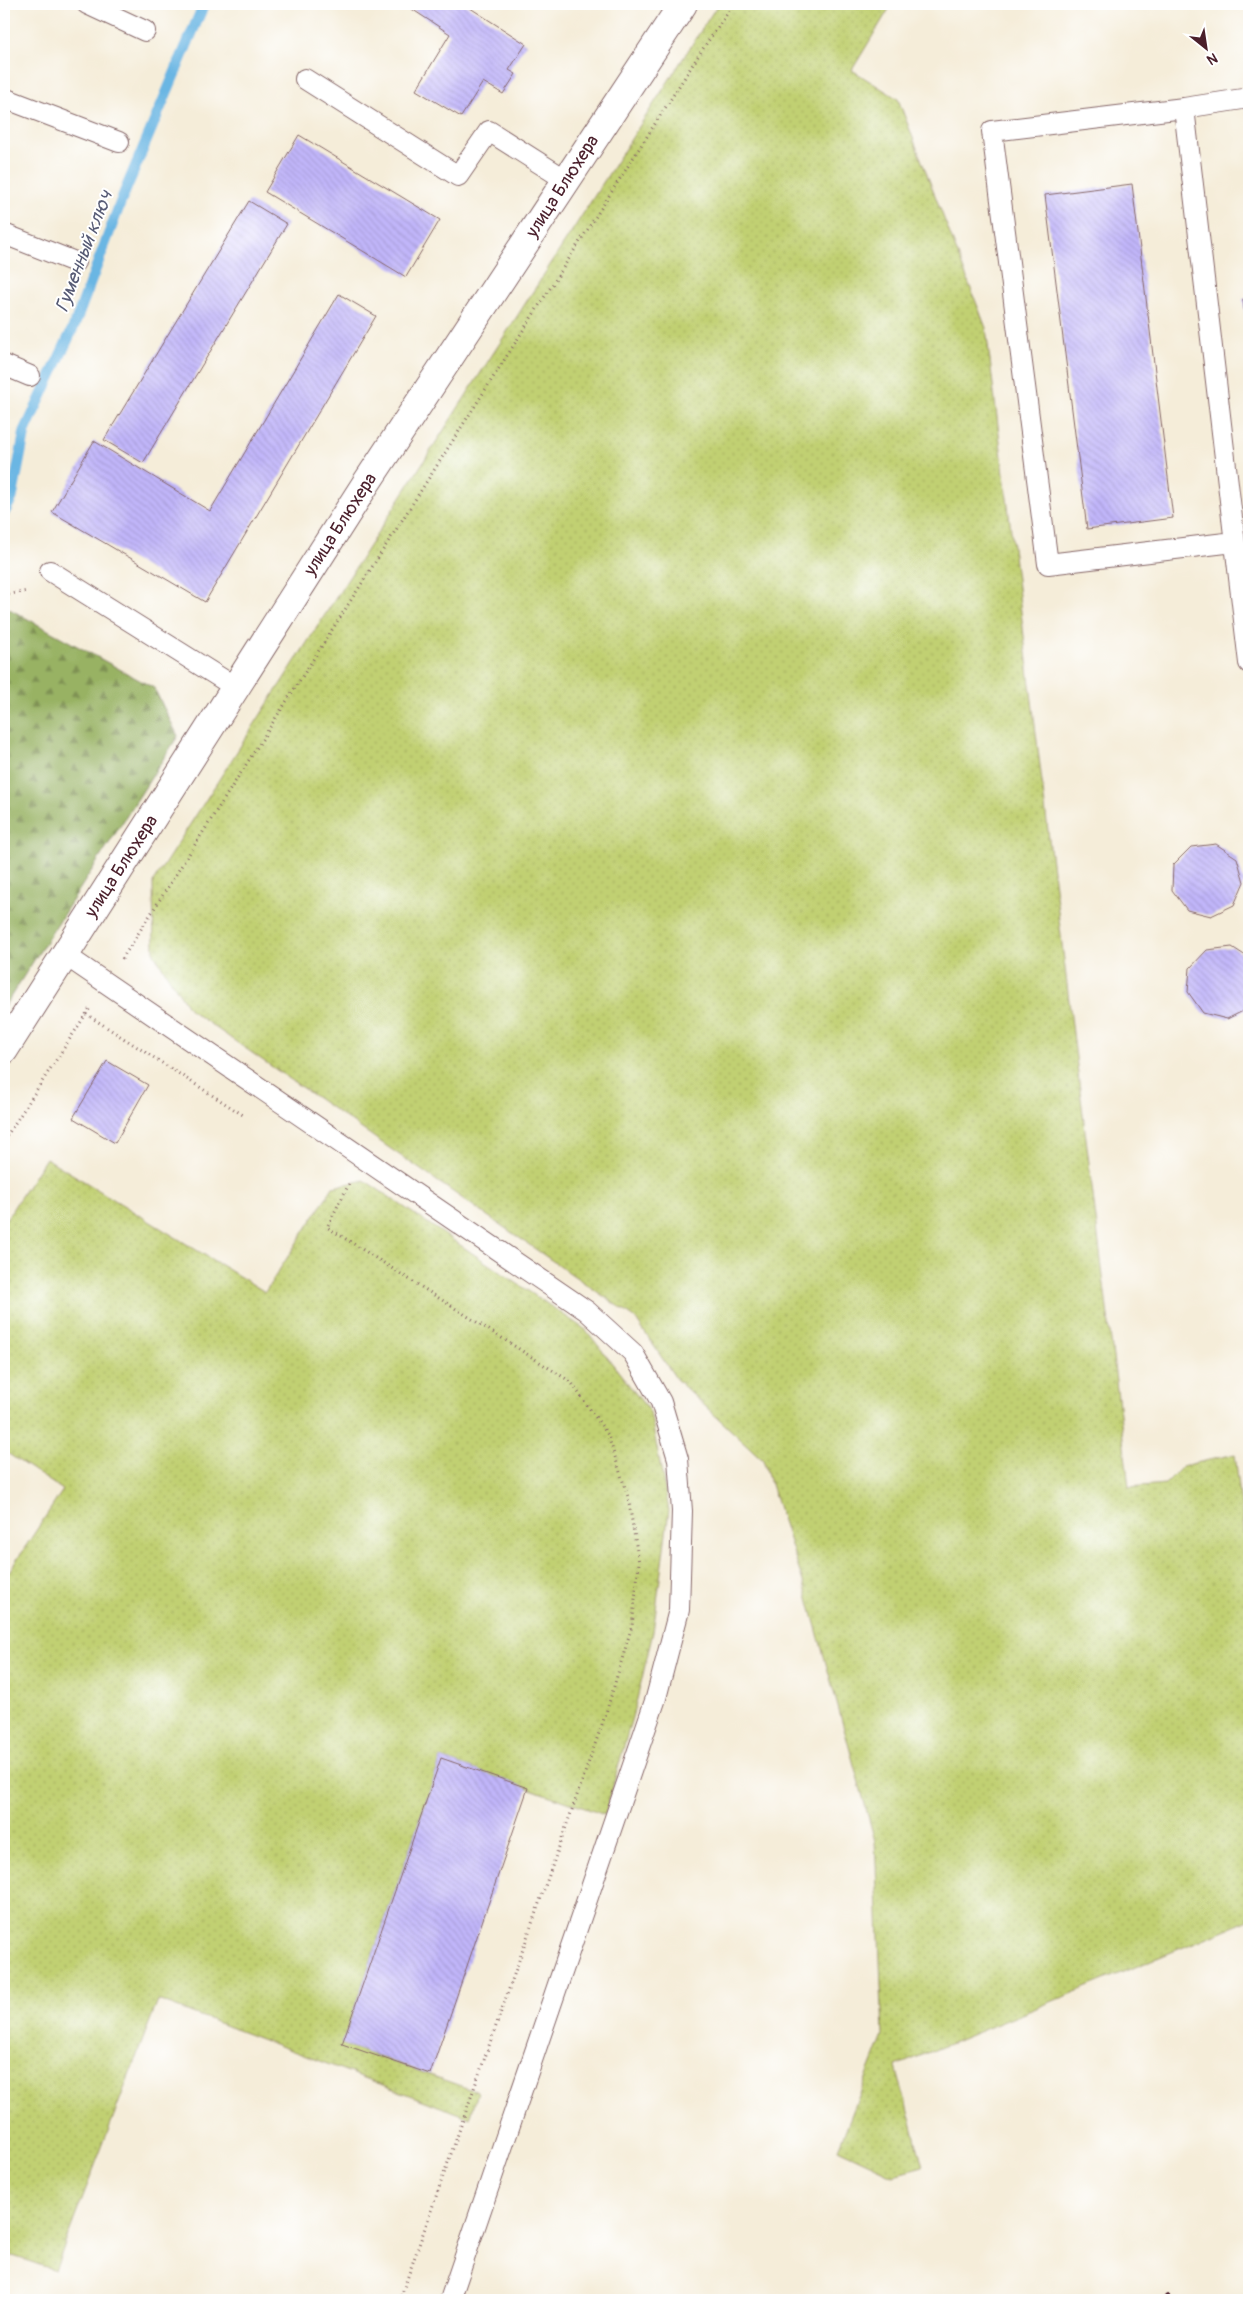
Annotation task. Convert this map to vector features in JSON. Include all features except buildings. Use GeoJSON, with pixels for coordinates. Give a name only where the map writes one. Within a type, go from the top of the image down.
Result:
{"type":"FeatureCollection","features":[{"type":"Feature","properties":{"kind":"main road","name":"улица Блюхера"},"geometry":{"type":"LineString","coordinates":[[4,1050],[371,476],[682,4]]}},
{"type":"Feature","properties":{"kind":"lane"},"geometry":{"type":"LineString","coordinates":[[87,4],[145,31]]}},
{"type":"Feature","properties":{"kind":"lane"},"geometry":{"type":"LineString","coordinates":[[305,79],[458,176],[489,131],[566,180]]}},
{"type":"Feature","properties":{"kind":"lane"},"geometry":{"type":"LineString","coordinates":[[4,98],[119,142]]}},
{"type":"Feature","properties":{"kind":"lane"},"geometry":{"type":"LineString","coordinates":[[1234,542],[1048,564],[992,131],[1184,108],[1249,98]]}},
{"type":"Feature","properties":{"kind":"lane"},"geometry":{"type":"LineString","coordinates":[[1184,108],[1249,663]]}},
{"type":"Feature","properties":{"kind":"lane"},"geometry":{"type":"LineString","coordinates":[[4,234],[75,262]]}},
{"type":"Feature","properties":{"kind":"lane"},"geometry":{"type":"LineString","coordinates":[[4,365],[30,376]]}},
{"type":"Feature","properties":{"kind":"lane"},"geometry":{"type":"LineString","coordinates":[[50,571],[235,687]]}},
{"type":"Feature","properties":{"kind":"lane"},"geometry":{"type":"LineString","coordinates":[[65,954],[587,1311],[633,1353],[661,1402],[678,1459],[682,1511],[679,1610],[656,1698],[450,2300]]}},
{"type":"Feature","properties":{"kind":"path"},"geometry":{"type":"LineString","coordinates":[[4,1140],[107,983],[734,4]]}},
{"type":"Feature","properties":{"kind":"path"},"geometry":{"type":"LineString","coordinates":[[86,1014],[251,1120]]}},
{"type":"Feature","properties":{"kind":"path"},"geometry":{"type":"LineString","coordinates":[[341,1178],[350,1184],[327,1227],[571,1382],[608,1435],[628,1497],[639,1562],[632,1626],[606,1713],[400,2299],[405,2300]]}},
{"type":"Feature","properties":{"kind":"green space"},"geometry":{"type":"Polygon","coordinates":[[[718,4],[892,4],[852,70],[898,99],[986,328],[1129,1487],[1165,1484],[1183,1466],[1235,1454],[1249,1572],[1249,1920],[896,2066],[923,2167],[893,2175],[838,2149],[883,2035],[875,1841],[806,1591],[763,1460],[677,1380],[635,1318],[190,1010],[154,954],[153,882],[718,4]]]}},
{"type":"Feature","properties":{"kind":"green space"},"geometry":{"type":"Polygon","coordinates":[[[4,606],[154,688],[178,736],[4,1007],[4,606]]]}},
{"type":"Feature","properties":{"kind":"green space"},"geometry":{"type":"Polygon","coordinates":[[[46,1158],[265,1292],[333,1187],[364,1180],[586,1330],[650,1412],[669,1510],[653,1632],[637,1699],[605,1815],[441,1758],[342,2044],[478,2092],[470,2118],[158,2000],[55,2270],[4,2253],[4,1579],[63,1490],[4,1451],[4,1222],[46,1158]]]}},
{"type":"Feature","properties":{"kind":"waterway","name":"Гуменный ключ"},"geometry":{"type":"LineString","coordinates":[[4,513],[12,498],[25,431],[74,326],[123,196],[204,4]]}}]}
